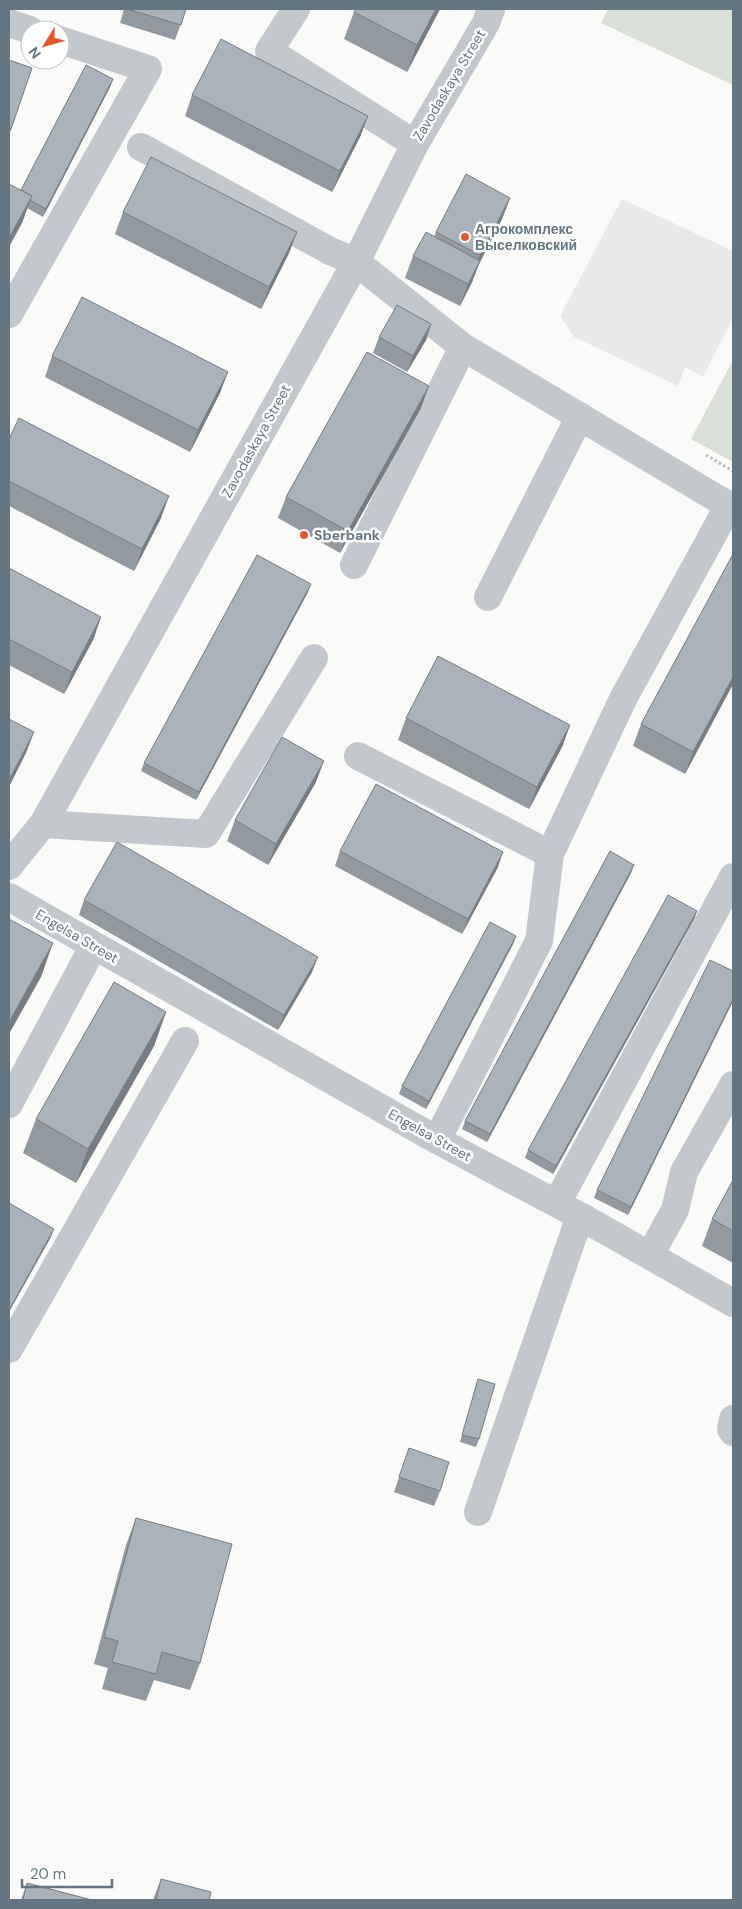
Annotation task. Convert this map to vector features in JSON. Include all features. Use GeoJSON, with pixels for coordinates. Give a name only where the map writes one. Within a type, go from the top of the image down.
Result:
{"type":"FeatureCollection","features":[{"type":"Feature","properties":{"kind":"street"},"geometry":{"type":"LineString","coordinates":[[296,9],[269,50],[415,144]]}},
{"type":"Feature","properties":{"kind":"street","name":"Zavodaskaya Street"},"geometry":{"type":"LineString","coordinates":[[9,866],[44,824],[356,262],[415,144],[486,23],[491,9]]}},
{"type":"Feature","properties":{"kind":"street"},"geometry":{"type":"LineString","coordinates":[[10,308],[148,68],[70,43]]}},
{"type":"Feature","properties":{"kind":"street"},"geometry":{"type":"LineString","coordinates":[[141,146],[330,251],[356,262],[463,347],[731,506],[623,699],[550,854],[539,941],[437,1140]]}},
{"type":"Feature","properties":{"kind":"street"},"geometry":{"type":"LineString","coordinates":[[354,565],[463,347]]}},
{"type":"Feature","properties":{"kind":"street"},"geometry":{"type":"LineString","coordinates":[[488,598],[580,416]]}},
{"type":"Feature","properties":{"kind":"street"},"geometry":{"type":"LineString","coordinates":[[44,824],[206,834],[314,658]]}},
{"type":"Feature","properties":{"kind":"street"},"geometry":{"type":"LineString","coordinates":[[358,756],[550,854]]}},
{"type":"Feature","properties":{"kind":"street"},"geometry":{"type":"LineString","coordinates":[[478,1512],[569,1210],[733,877]]}},
{"type":"Feature","properties":{"kind":"street","name":"Engelsa Street"},"geometry":{"type":"LineString","coordinates":[[9,897],[437,1140],[569,1210],[733,1302]]}},
{"type":"Feature","properties":{"kind":"street"},"geometry":{"type":"LineString","coordinates":[[9,1104],[94,945]]}},
{"type":"Feature","properties":{"kind":"street"},"geometry":{"type":"LineString","coordinates":[[9,1349],[185,1041]]}},
{"type":"Feature","properties":{"kind":"street"},"geometry":{"type":"LineString","coordinates":[[650,1255],[675,1210],[684,1172],[733,1085]]}},
{"type":"Feature","properties":{"kind":"street"},"geometry":{"type":"LineString","coordinates":[[733,1419],[731,1429],[733,1432]]}},
{"type":"Feature","properties":{"kind":"shaded area"},"geometry":{"type":"Polygon","coordinates":[[[608,9],[733,9],[733,85],[601,23],[608,9]]]}},
{"type":"Feature","properties":{"kind":"shaded area"},"geometry":{"type":"Polygon","coordinates":[[[622,199],[733,251],[733,318],[703,377],[685,367],[678,386],[574,337],[560,316],[622,199]]]}},
{"type":"Feature","properties":{"kind":"shaded area"},"geometry":{"type":"Polygon","coordinates":[[[733,360],[733,462],[691,439],[733,360]]]}},
{"type":"Feature","properties":{"kind":"building"},"geometry":{"type":"Polygon","coordinates":[[[127,9],[186,9],[181,25],[127,9]]]}},
{"type":"Feature","properties":{"kind":"building"},"geometry":{"type":"Polygon","coordinates":[[[356,9],[436,9],[417,45],[354,12],[356,9]]]}},
{"type":"Feature","properties":{"kind":"building"},"geometry":{"type":"Polygon","coordinates":[[[221,39],[368,116],[340,171],[192,95],[221,39]]]}},
{"type":"Feature","properties":{"kind":"building"},"geometry":{"type":"Polygon","coordinates":[[[9,60],[20,64],[20,70],[31,70],[11,129],[9,128],[9,60]]]}},
{"type":"Feature","properties":{"kind":"building"},"geometry":{"type":"Polygon","coordinates":[[[86,65],[113,79],[46,209],[30,200],[32,196],[21,190],[86,65]]]}},
{"type":"Feature","properties":{"kind":"building"},"geometry":{"type":"Polygon","coordinates":[[[151,157],[297,232],[269,287],[123,212],[151,157]]]}},
{"type":"Feature","properties":{"kind":"building","name":"Агрокомплекс Выселковский"},"geometry":{"type":"Polygon","coordinates":[[[466,174],[510,198],[480,255],[436,232],[466,174]]]}},
{"type":"Feature","properties":{"kind":"building"},"geometry":{"type":"Polygon","coordinates":[[[9,184],[32,196],[9,238],[9,184]]]}},
{"type":"Feature","properties":{"kind":"building"},"geometry":{"type":"Polygon","coordinates":[[[426,232],[480,261],[468,284],[413,256],[426,232]]]}},
{"type":"Feature","properties":{"kind":"building"},"geometry":{"type":"Polygon","coordinates":[[[82,297],[228,372],[198,430],[52,356],[82,297]]]}},
{"type":"Feature","properties":{"kind":"building"},"geometry":{"type":"Polygon","coordinates":[[[397,305],[431,324],[413,356],[379,337],[397,305]]]}},
{"type":"Feature","properties":{"kind":"building"},"geometry":{"type":"Polygon","coordinates":[[[367,352],[429,386],[348,531],[286,497],[367,352]]]}},
{"type":"Feature","properties":{"kind":"building"},"geometry":{"type":"Polygon","coordinates":[[[19,418],[169,496],[142,549],[9,481],[9,439],[19,418]]]}},
{"type":"Feature","properties":{"kind":"building"},"geometry":{"type":"Polygon","coordinates":[[[733,554],[733,677],[693,752],[641,724],[733,554]]]}},
{"type":"Feature","properties":{"kind":"building"},"geometry":{"type":"Polygon","coordinates":[[[257,555],[311,584],[199,792],[144,763],[257,555]]]}},
{"type":"Feature","properties":{"kind":"building"},"geometry":{"type":"Polygon","coordinates":[[[9,568],[101,617],[72,672],[9,639],[9,568]]]}},
{"type":"Feature","properties":{"kind":"building"},"geometry":{"type":"Polygon","coordinates":[[[438,656],[570,725],[537,787],[406,718],[438,656]]]}},
{"type":"Feature","properties":{"kind":"building"},"geometry":{"type":"Polygon","coordinates":[[[9,719],[34,732],[9,780],[9,719]]]}},
{"type":"Feature","properties":{"kind":"building"},"geometry":{"type":"Polygon","coordinates":[[[282,737],[324,761],[276,844],[235,820],[282,737]]]}},
{"type":"Feature","properties":{"kind":"building"},"geometry":{"type":"Polygon","coordinates":[[[376,784],[503,852],[468,919],[340,851],[376,784]]]}},
{"type":"Feature","properties":{"kind":"building"},"geometry":{"type":"Polygon","coordinates":[[[117,842],[318,957],[284,1015],[84,900],[117,842]]]}},
{"type":"Feature","properties":{"kind":"building"},"geometry":{"type":"Polygon","coordinates":[[[610,851],[634,865],[490,1134],[465,1121],[610,851]]]}},
{"type":"Feature","properties":{"kind":"building"},"geometry":{"type":"Polygon","coordinates":[[[668,895],[697,911],[556,1166],[528,1150],[668,895]]]}},
{"type":"Feature","properties":{"kind":"building"},"geometry":{"type":"Polygon","coordinates":[[[9,919],[53,943],[9,1022],[9,919]]]}},
{"type":"Feature","properties":{"kind":"building"},"geometry":{"type":"Polygon","coordinates":[[[490,922],[516,936],[429,1101],[402,1086],[490,922]]]}},
{"type":"Feature","properties":{"kind":"building"},"geometry":{"type":"Polygon","coordinates":[[[710,960],[733,971],[733,999],[631,1207],[597,1190],[710,960]]]}},
{"type":"Feature","properties":{"kind":"building"},"geometry":{"type":"Polygon","coordinates":[[[114,982],[166,1012],[88,1149],[36,1119],[114,982]]]}},
{"type":"Feature","properties":{"kind":"building"},"geometry":{"type":"Polygon","coordinates":[[[733,1180],[733,1231],[712,1219],[733,1180]]]}},
{"type":"Feature","properties":{"kind":"building"},"geometry":{"type":"Polygon","coordinates":[[[9,1203],[54,1229],[9,1310],[9,1203]]]}},
{"type":"Feature","properties":{"kind":"building"},"geometry":{"type":"Polygon","coordinates":[[[478,1379],[495,1384],[479,1439],[462,1435],[478,1379]]]}},
{"type":"Feature","properties":{"kind":"building"},"geometry":{"type":"Polygon","coordinates":[[[409,1448],[449,1462],[440,1491],[399,1477],[409,1448]]]}},
{"type":"Feature","properties":{"kind":"building"},"geometry":{"type":"Polygon","coordinates":[[[136,1518],[232,1544],[200,1663],[162,1652],[156,1674],[112,1662],[118,1641],[104,1637],[136,1518]]]}},
{"type":"Feature","properties":{"kind":"building"},"geometry":{"type":"Polygon","coordinates":[[[161,1879],[211,1892],[209,1900],[156,1900],[161,1879]]]}},
{"type":"Feature","properties":{"kind":"building"},"geometry":{"type":"Polygon","coordinates":[[[27,1883],[92,1900],[23,1900],[27,1883]]]}},
{"type":"Feature","properties":{"kind":"place","name":"Агрокомплекс Выселковский"},"geometry":{"type":"Point","coordinates":[465,237]}},
{"type":"Feature","properties":{"kind":"place","name":"Sberbank"},"geometry":{"type":"Point","coordinates":[304,535]}}]}
